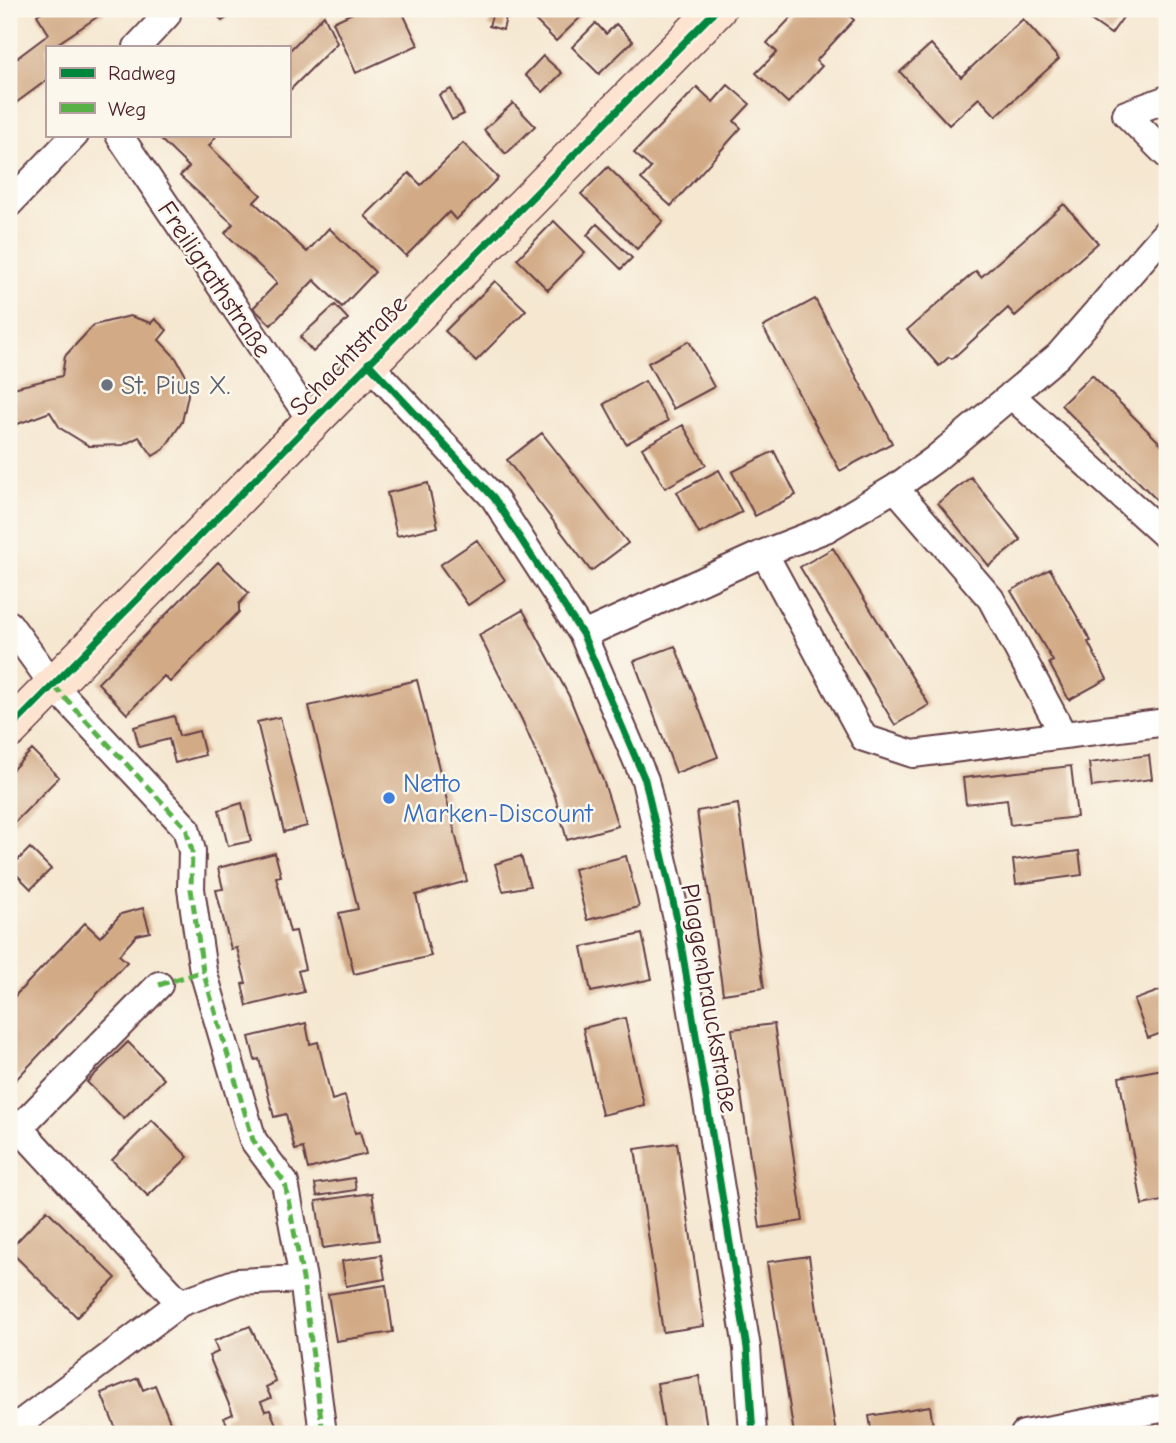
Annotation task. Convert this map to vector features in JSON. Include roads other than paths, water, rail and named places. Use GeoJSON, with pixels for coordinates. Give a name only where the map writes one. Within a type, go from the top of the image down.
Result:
{"type":"FeatureCollection","features":[{"type":"Feature","properties":{"kind":"street"},"geometry":{"type":"LineString","coordinates":[[138,46],[167,15],[164,9]]}},
{"type":"Feature","properties":{"kind":"street","name":"Schachtstraße"},"geometry":{"type":"LineString","coordinates":[[9,730],[717,9]]}},
{"type":"Feature","properties":{"kind":"street"},"geometry":{"type":"LineString","coordinates":[[1167,99],[1126,114],[1167,155]]}},
{"type":"Feature","properties":{"kind":"street"},"geometry":{"type":"LineString","coordinates":[[9,204],[74,136]]}},
{"type":"Feature","properties":{"kind":"street","name":"Freiligrathstraße"},"geometry":{"type":"LineString","coordinates":[[120,136],[312,422]]}},
{"type":"Feature","properties":{"kind":"street"},"geometry":{"type":"LineString","coordinates":[[583,635],[764,553],[826,529],[895,488],[1058,356],[1167,230]]}},
{"type":"Feature","properties":{"kind":"street","name":"Plaggenbrauckstraße"},"geometry":{"type":"LineString","coordinates":[[368,363],[494,498],[583,635],[645,780],[677,919],[747,1348],[752,1434]]}},
{"type":"Feature","properties":{"kind":"street"},"geometry":{"type":"LineString","coordinates":[[1011,395],[1167,537]]}},
{"type":"Feature","properties":{"kind":"street"},"geometry":{"type":"LineString","coordinates":[[895,488],[991,599],[1063,734]]}},
{"type":"Feature","properties":{"kind":"street"},"geometry":{"type":"LineString","coordinates":[[764,553],[864,738],[913,754],[1167,722]]}},
{"type":"Feature","properties":{"kind":"street"},"geometry":{"type":"LineString","coordinates":[[9,624],[54,686],[186,828],[192,851],[191,889],[203,971],[253,1140],[285,1183],[303,1279],[323,1434]]}},
{"type":"Feature","properties":{"kind":"street"},"geometry":{"type":"LineString","coordinates":[[159,985],[14,1133],[180,1303]]}},
{"type":"Feature","properties":{"kind":"street"},"geometry":{"type":"LineString","coordinates":[[9,1432],[180,1303],[237,1282],[303,1279]]}},
{"type":"Feature","properties":{"kind":"street"},"geometry":{"type":"LineString","coordinates":[[1024,1434],[1167,1408]]}},
{"type":"Feature","properties":{"kind":"place","name":"St. Pius X."},"geometry":{"type":"Point","coordinates":[107,385]}},
{"type":"Feature","properties":{"kind":"place","name":"Netto Marken-Discount"},"geometry":{"type":"Point","coordinates":[389,798]}}]}
